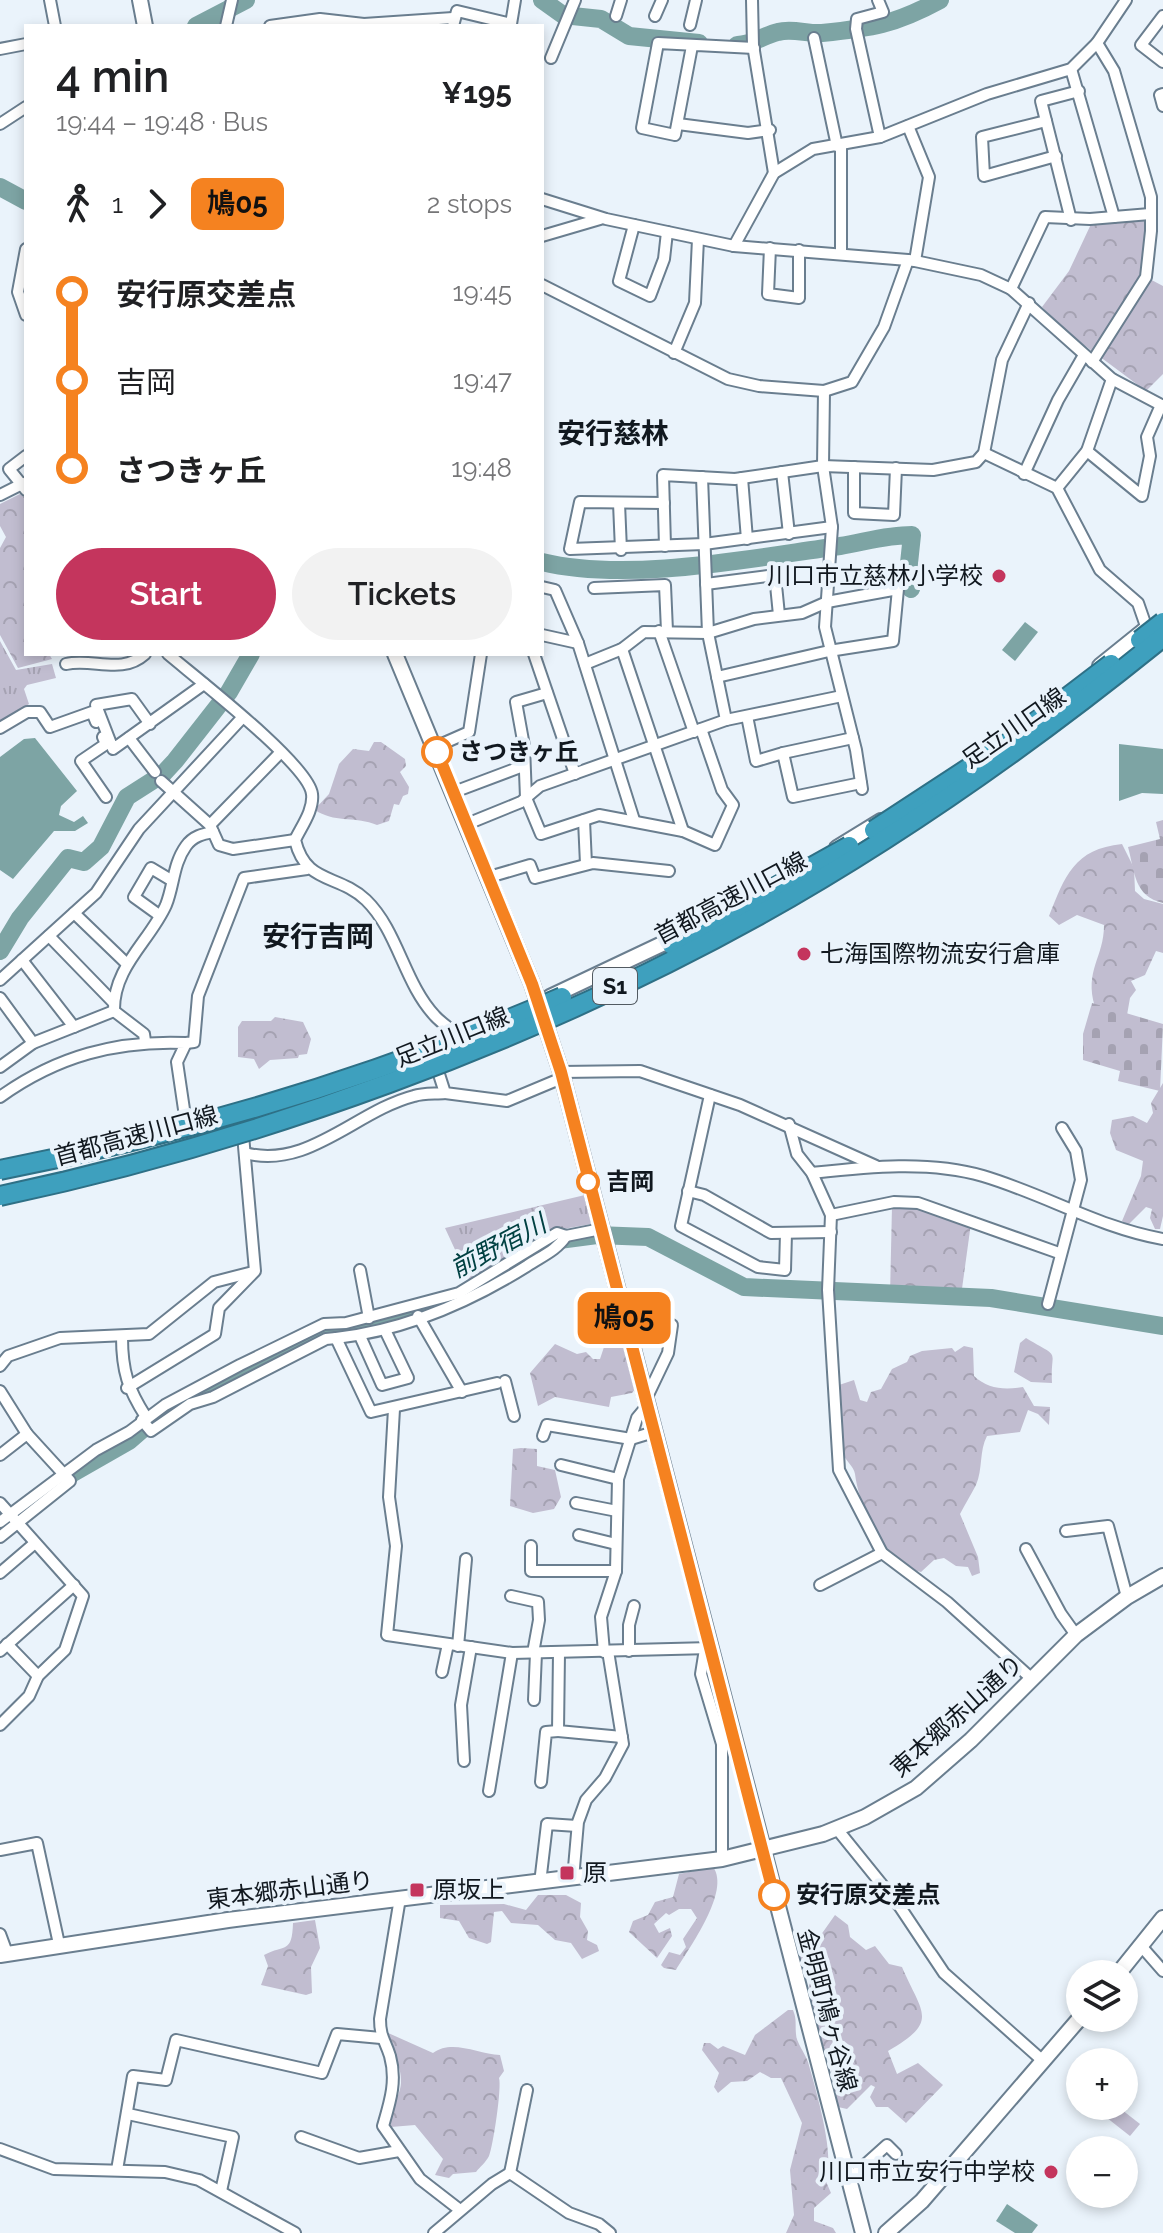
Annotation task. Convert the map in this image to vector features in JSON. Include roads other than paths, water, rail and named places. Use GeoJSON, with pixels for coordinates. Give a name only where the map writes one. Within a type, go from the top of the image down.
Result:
{"type":"FeatureCollection","features":[{"type":"Feature","properties":{"kind":"highway","name":"首都高速川口線"},"geometry":{"type":"LineString","coordinates":[[0,1168],[112,1147],[313,1092],[455,1041],[592,983],[682,940],[850,845],[1010,741],[1159,632]]}},
{"type":"Feature","properties":{"kind":"highway","name":"首都高速川口線"},"geometry":{"type":"LineString","coordinates":[[0,1199],[183,1150],[309,1110],[513,1032],[645,971],[758,915],[946,799],[1034,739],[1159,632]]}},
{"type":"Feature","properties":{"kind":"main road"},"geometry":{"type":"LineString","coordinates":[[140,0],[145,24]]}},
{"type":"Feature","properties":{"kind":"main road","name":"足立川口線"},"geometry":{"type":"LineString","coordinates":[[0,1199],[307,1117],[476,1054],[687,956],[831,875],[1058,725],[1159,632],[1163,615]]}},
{"type":"Feature","properties":{"kind":"main road","name":"足立川口線"},"geometry":{"type":"LineString","coordinates":[[0,1168],[186,1123],[361,1071],[459,1035],[652,951],[786,879],[856,837],[992,748],[1159,632]]}},
{"type":"Feature","properties":{"kind":"main road","name":"金明町鳩ヶ谷線"},"geometry":{"type":"LineString","coordinates":[[399,656],[539,1002],[562,1075],[708,1648],[728,1742],[763,1851],[863,2233]]}},
{"type":"Feature","properties":{"kind":"main road","name":"東本郷赤山通り"},"geometry":{"type":"LineString","coordinates":[[4,1954],[400,1898],[722,1859],[763,1851],[837,1829],[916,1788],[946,1764],[1076,1635],[1127,1597],[1163,1576]]}},
{"type":"Feature","properties":{"kind":"main road"},"geometry":{"type":"LineString","coordinates":[[1130,1960],[1163,1918]]}},
{"type":"Feature","properties":{"kind":"main road"},"geometry":{"type":"LineString","coordinates":[[886,2233],[922,2201],[1068,2032]]}},
{"type":"Feature","properties":{"kind":"street"},"geometry":{"type":"LineString","coordinates":[[50,0],[55,24]]}},
{"type":"Feature","properties":{"kind":"street"},"geometry":{"type":"LineString","coordinates":[[226,24],[232,0]]}},
{"type":"Feature","properties":{"kind":"street"},"geometry":{"type":"LineString","coordinates":[[510,24],[515,0]]}},
{"type":"Feature","properties":{"kind":"street"},"geometry":{"type":"LineString","coordinates":[[551,58],[575,0]]}},
{"type":"Feature","properties":{"kind":"street"},"geometry":{"type":"LineString","coordinates":[[616,16],[621,0]]}},
{"type":"Feature","properties":{"kind":"street"},"geometry":{"type":"LineString","coordinates":[[655,16],[662,0]]}},
{"type":"Feature","properties":{"kind":"street"},"geometry":{"type":"LineString","coordinates":[[690,25],[696,0]]}},
{"type":"Feature","properties":{"kind":"street"},"geometry":{"type":"LineString","coordinates":[[749,0],[774,173]]}},
{"type":"Feature","properties":{"kind":"street"},"geometry":{"type":"LineString","coordinates":[[878,0],[883,12],[857,19],[856,29],[880,137]]}},
{"type":"Feature","properties":{"kind":"street"},"geometry":{"type":"LineString","coordinates":[[734,246],[774,173],[813,149],[880,137],[987,94],[1071,69],[1097,43],[1126,0]]}},
{"type":"Feature","properties":{"kind":"street"},"geometry":{"type":"LineString","coordinates":[[284,24],[320,19],[364,24],[453,22],[457,11],[506,24]]}},
{"type":"Feature","properties":{"kind":"street"},"geometry":{"type":"LineString","coordinates":[[1163,16],[1141,45],[1163,62]]}},
{"type":"Feature","properties":{"kind":"street"},"geometry":{"type":"LineString","coordinates":[[814,38],[839,145],[841,252]]}},
{"type":"Feature","properties":{"kind":"street"},"geometry":{"type":"LineString","coordinates":[[692,46],[675,135],[642,128],[658,43],[754,48]]}},
{"type":"Feature","properties":{"kind":"street"},"geometry":{"type":"LineString","coordinates":[[1024,474],[1058,400],[1146,277],[1151,197],[1114,71],[1097,43]]}},
{"type":"Feature","properties":{"kind":"street"},"geometry":{"type":"LineString","coordinates":[[0,49],[24,44]]}},
{"type":"Feature","properties":{"kind":"street"},"geometry":{"type":"LineString","coordinates":[[1071,69],[1114,217]]}},
{"type":"Feature","properties":{"kind":"street"},"geometry":{"type":"LineString","coordinates":[[1071,220],[1041,101],[1079,91]]}},
{"type":"Feature","properties":{"kind":"street"},"geometry":{"type":"LineString","coordinates":[[1163,94],[1160,95],[1163,106]]}},
{"type":"Feature","properties":{"kind":"street"},"geometry":{"type":"LineString","coordinates":[[0,124],[24,108]]}},
{"type":"Feature","properties":{"kind":"street"},"geometry":{"type":"LineString","coordinates":[[1046,121],[982,137],[984,176],[1056,156]]}},
{"type":"Feature","properties":{"kind":"street"},"geometry":{"type":"LineString","coordinates":[[678,124],[748,133],[770,130]]}},
{"type":"Feature","properties":{"kind":"street"},"geometry":{"type":"LineString","coordinates":[[544,286],[728,379],[759,386],[824,391],[852,382],[884,327],[911,260],[929,177],[908,126]]}},
{"type":"Feature","properties":{"kind":"street"},"geometry":{"type":"LineString","coordinates":[[544,200],[606,219],[734,246],[841,252],[911,260],[981,275],[1011,289],[1029,303],[1112,379],[1162,406],[1147,437],[1150,456],[1142,496],[1087,451]]}},
{"type":"Feature","properties":{"kind":"street"},"geometry":{"type":"LineString","coordinates":[[1011,289],[1045,217],[1071,220],[1150,214]]}},
{"type":"Feature","properties":{"kind":"street"},"geometry":{"type":"LineString","coordinates":[[544,235],[578,223],[606,219]]}},
{"type":"Feature","properties":{"kind":"street"},"geometry":{"type":"LineString","coordinates":[[634,225],[619,281],[650,296],[664,259],[667,232]]}},
{"type":"Feature","properties":{"kind":"street"},"geometry":{"type":"LineString","coordinates":[[674,353],[695,303],[698,239]]}},
{"type":"Feature","properties":{"kind":"street"},"geometry":{"type":"LineString","coordinates":[[770,248],[768,294],[799,298],[799,250]]}},
{"type":"Feature","properties":{"kind":"street"},"geometry":{"type":"LineString","coordinates":[[24,260],[18,292],[24,309]]}},
{"type":"Feature","properties":{"kind":"street"},"geometry":{"type":"LineString","coordinates":[[665,546],[663,475],[742,478],[823,466],[933,470],[976,462],[984,453],[1002,360],[1029,303]]}},
{"type":"Feature","properties":{"kind":"street"},"geometry":{"type":"LineString","coordinates":[[1057,488],[1087,451],[1112,379]]}},
{"type":"Feature","properties":{"kind":"street"},"geometry":{"type":"LineString","coordinates":[[783,753],[793,797],[861,786],[853,738],[825,627],[832,527],[823,466],[824,391]]}},
{"type":"Feature","properties":{"kind":"street"},"geometry":{"type":"LineString","coordinates":[[984,453],[1057,488],[1100,570],[1138,603],[1159,632]]}},
{"type":"Feature","properties":{"kind":"street"},"geometry":{"type":"LineString","coordinates":[[0,495],[24,486],[9,469],[24,458]]}},
{"type":"Feature","properties":{"kind":"street"},"geometry":{"type":"LineString","coordinates":[[854,467],[854,513],[894,515],[896,468]]}},
{"type":"Feature","properties":{"kind":"street"},"geometry":{"type":"LineString","coordinates":[[782,472],[789,534]]}},
{"type":"Feature","properties":{"kind":"street"},"geometry":{"type":"LineString","coordinates":[[702,477],[708,633],[726,720]]}},
{"type":"Feature","properties":{"kind":"street"},"geometry":{"type":"LineString","coordinates":[[742,478],[747,539]]}},
{"type":"Feature","properties":{"kind":"street"},"geometry":{"type":"LineString","coordinates":[[664,503],[580,502],[570,549],[621,550],[704,544],[832,527]]}},
{"type":"Feature","properties":{"kind":"street"},"geometry":{"type":"LineString","coordinates":[[619,503],[621,550]]}},
{"type":"Feature","properties":{"kind":"street"},"geometry":{"type":"LineString","coordinates":[[706,584],[775,575],[779,615]]}},
{"type":"Feature","properties":{"kind":"street"},"geometry":{"type":"LineString","coordinates":[[547,693],[516,702],[526,798],[541,834],[599,815],[683,831],[715,845],[733,805],[722,790],[663,631],[665,585],[594,588]]}},
{"type":"Feature","properties":{"kind":"street"},"geometry":{"type":"LineString","coordinates":[[544,587],[555,590],[578,643],[634,820]]}},
{"type":"Feature","properties":{"kind":"street"},"geometry":{"type":"LineString","coordinates":[[585,664],[622,649],[644,632],[708,633],[754,619],[802,613],[827,602],[898,589],[893,641],[829,651],[717,677]]}},
{"type":"Feature","properties":{"kind":"street"},"geometry":{"type":"LineString","coordinates":[[544,635],[578,643]]}},
{"type":"Feature","properties":{"kind":"street"},"geometry":{"type":"LineString","coordinates":[[622,649],[683,831]]}},
{"type":"Feature","properties":{"kind":"street"},"geometry":{"type":"LineString","coordinates":[[66,664],[82,661],[125,666],[142,656]]}},
{"type":"Feature","properties":{"kind":"street"},"geometry":{"type":"LineString","coordinates":[[170,656],[224,698],[304,773],[312,794],[310,810],[295,840],[299,858],[307,869],[362,896],[378,912],[434,1016],[459,1035],[476,1054]]}},
{"type":"Feature","properties":{"kind":"street"},"geometry":{"type":"LineString","coordinates":[[435,747],[469,732],[481,656]]}},
{"type":"Feature","properties":{"kind":"street"},"geometry":{"type":"LineString","coordinates":[[535,656],[575,774]]}},
{"type":"Feature","properties":{"kind":"street"},"geometry":{"type":"LineString","coordinates":[[150,724],[132,699],[96,705],[113,749],[150,724],[204,684]]}},
{"type":"Feature","properties":{"kind":"street"},"geometry":{"type":"LineString","coordinates":[[467,824],[526,798],[540,786],[726,720],[842,696]]}},
{"type":"Feature","properties":{"kind":"street"},"geometry":{"type":"LineString","coordinates":[[0,728],[27,712],[40,712],[50,727],[92,712],[106,744],[81,761],[106,797]]}},
{"type":"Feature","properties":{"kind":"street"},"geometry":{"type":"LineString","coordinates":[[747,716],[756,761],[853,738]]}},
{"type":"Feature","properties":{"kind":"street"},"geometry":{"type":"LineString","coordinates":[[0,980],[96,893],[124,848],[242,718]]}},
{"type":"Feature","properties":{"kind":"street"},"geometry":{"type":"LineString","coordinates":[[129,738],[173,793],[212,828],[219,845],[233,849],[295,840]]}},
{"type":"Feature","properties":{"kind":"street"},"geometry":{"type":"LineString","coordinates":[[0,1067],[33,1043],[114,1007],[127,964],[167,903],[171,880],[188,842],[212,828],[280,753]]}},
{"type":"Feature","properties":{"kind":"street"},"geometry":{"type":"LineString","coordinates":[[454,792],[523,766]]}},
{"type":"Feature","properties":{"kind":"street"},"geometry":{"type":"LineString","coordinates":[[584,820],[586,864]]}},
{"type":"Feature","properties":{"kind":"street"},"geometry":{"type":"LineString","coordinates":[[489,877],[530,865],[535,878],[586,864],[615,863],[669,871]]}},
{"type":"Feature","properties":{"kind":"street"},"geometry":{"type":"LineString","coordinates":[[159,915],[134,897],[151,868],[171,880]]}},
{"type":"Feature","properties":{"kind":"street"},"geometry":{"type":"LineString","coordinates":[[0,1097],[54,1063],[145,1041],[194,1042],[198,996],[244,878],[307,869]]}},
{"type":"Feature","properties":{"kind":"street"},"geometry":{"type":"LineString","coordinates":[[74,913],[127,964]]}},
{"type":"Feature","properties":{"kind":"street"},"geometry":{"type":"LineString","coordinates":[[49,936],[114,1007],[144,1034],[145,1041]]}},
{"type":"Feature","properties":{"kind":"street"},"geometry":{"type":"LineString","coordinates":[[22,960],[74,1027]]}},
{"type":"Feature","properties":{"kind":"street"},"geometry":{"type":"LineString","coordinates":[[0,998],[4,1012],[33,1043]]}},
{"type":"Feature","properties":{"kind":"street"},"geometry":{"type":"LineString","coordinates":[[186,1043],[177,1062],[186,1123]]}},
{"type":"Feature","properties":{"kind":"street"},"geometry":{"type":"LineString","coordinates":[[437,1068],[445,1093]]}},
{"type":"Feature","properties":{"kind":"street"},"geometry":{"type":"LineString","coordinates":[[245,1153],[271,1159],[294,1152],[415,1095],[445,1093],[507,1101],[527,1096],[562,1075],[640,1071],[789,1124],[877,1167]]}},
{"type":"Feature","properties":{"kind":"street"},"geometry":{"type":"LineString","coordinates":[[710,1095],[681,1226],[758,1267],[785,1270],[786,1233]]}},
{"type":"Feature","properties":{"kind":"street"},"geometry":{"type":"LineString","coordinates":[[789,1124],[797,1154],[812,1173],[831,1215],[828,1290],[839,1470],[882,1553],[947,1602],[1032,1679]]}},
{"type":"Feature","properties":{"kind":"street"},"geometry":{"type":"LineString","coordinates":[[1048,1304],[1059,1253],[1081,1180],[1076,1151],[1062,1128]]}},
{"type":"Feature","properties":{"kind":"street"},"geometry":{"type":"LineString","coordinates":[[127,1388],[215,1334],[219,1308],[255,1271],[243,1135]]}},
{"type":"Feature","properties":{"kind":"street"},"geometry":{"type":"LineString","coordinates":[[812,1173],[877,1167],[974,1173],[1127,1230],[1163,1239]]}},
{"type":"Feature","properties":{"kind":"street"},"geometry":{"type":"LineString","coordinates":[[688,1191],[704,1195],[771,1233],[831,1232]]}},
{"type":"Feature","properties":{"kind":"street"},"geometry":{"type":"LineString","coordinates":[[831,1215],[894,1202],[918,1203],[1059,1253]]}},
{"type":"Feature","properties":{"kind":"street"},"geometry":{"type":"LineString","coordinates":[[62,1472],[144,1419],[324,1324],[415,1307],[475,1285],[557,1233],[566,1236],[601,1230]]}},
{"type":"Feature","properties":{"kind":"street"},"geometry":{"type":"LineString","coordinates":[[122,1337],[122,1368],[127,1388],[151,1431],[180,1409],[213,1397],[326,1339],[360,1336],[420,1320],[497,1285],[559,1246],[566,1236]]}},
{"type":"Feature","properties":{"kind":"street"},"geometry":{"type":"LineString","coordinates":[[360,1270],[369,1318]]}},
{"type":"Feature","properties":{"kind":"street"},"geometry":{"type":"LineString","coordinates":[[0,1366],[8,1356],[60,1338],[149,1334],[214,1282],[255,1271]]}},
{"type":"Feature","properties":{"kind":"street"},"geometry":{"type":"LineString","coordinates":[[415,1307],[462,1392]]}},
{"type":"Feature","properties":{"kind":"street"},"geometry":{"type":"LineString","coordinates":[[573,1879],[577,1826],[586,1800],[605,1778],[623,1744],[601,1617],[616,1571],[618,1479],[637,1418],[668,1353],[672,1325]]}},
{"type":"Feature","properties":{"kind":"street"},"geometry":{"type":"LineString","coordinates":[[360,1336],[382,1385],[408,1378],[385,1330]]}},
{"type":"Feature","properties":{"kind":"street"},"geometry":{"type":"LineString","coordinates":[[336,1338],[371,1412],[501,1382],[514,1416]]}},
{"type":"Feature","properties":{"kind":"street"},"geometry":{"type":"LineString","coordinates":[[274,1348],[280,1361]]}},
{"type":"Feature","properties":{"kind":"street"},"geometry":{"type":"LineString","coordinates":[[0,1391],[27,1434],[70,1481],[14,1518],[0,1522]]}},
{"type":"Feature","properties":{"kind":"street"},"geometry":{"type":"LineString","coordinates":[[394,1409],[389,1497],[396,1546],[387,1635],[512,1653],[708,1648]]}},
{"type":"Feature","properties":{"kind":"street"},"geometry":{"type":"LineString","coordinates":[[543,1436],[547,1425],[631,1439],[654,1432]]}},
{"type":"Feature","properties":{"kind":"street"},"geometry":{"type":"LineString","coordinates":[[0,1455],[27,1434]]}},
{"type":"Feature","properties":{"kind":"street"},"geometry":{"type":"LineString","coordinates":[[561,1465],[618,1479]]}},
{"type":"Feature","properties":{"kind":"street"},"geometry":{"type":"LineString","coordinates":[[0,1503],[83,1596],[65,1650],[38,1676],[29,1696],[0,1725]]}},
{"type":"Feature","properties":{"kind":"street"},"geometry":{"type":"LineString","coordinates":[[576,1503],[617,1511]]}},
{"type":"Feature","properties":{"kind":"street"},"geometry":{"type":"LineString","coordinates":[[0,1537],[14,1518]]}},
{"type":"Feature","properties":{"kind":"street"},"geometry":{"type":"LineString","coordinates":[[1066,1531],[1108,1526],[1127,1597]]}},
{"type":"Feature","properties":{"kind":"street"},"geometry":{"type":"LineString","coordinates":[[579,1535],[616,1544]]}},
{"type":"Feature","properties":{"kind":"street"},"geometry":{"type":"LineString","coordinates":[[0,1573],[35,1543]]}},
{"type":"Feature","properties":{"kind":"street"},"geometry":{"type":"LineString","coordinates":[[531,1546],[531,1571],[616,1571]]}},
{"type":"Feature","properties":{"kind":"street"},"geometry":{"type":"LineString","coordinates":[[1026,1549],[1076,1635]]}},
{"type":"Feature","properties":{"kind":"street"},"geometry":{"type":"LineString","coordinates":[[820,1585],[882,1553]]}},
{"type":"Feature","properties":{"kind":"street"},"geometry":{"type":"LineString","coordinates":[[442,1672],[453,1645],[466,1559]]}},
{"type":"Feature","properties":{"kind":"street"},"geometry":{"type":"LineString","coordinates":[[38,1676],[4,1648],[74,1585]]}},
{"type":"Feature","properties":{"kind":"street"},"geometry":{"type":"LineString","coordinates":[[511,1596],[538,1602],[534,1700]]}},
{"type":"Feature","properties":{"kind":"street"},"geometry":{"type":"LineString","coordinates":[[629,1651],[629,1625],[634,1606]]}},
{"type":"Feature","properties":{"kind":"street"},"geometry":{"type":"LineString","coordinates":[[464,1761],[461,1705],[471,1647]]}},
{"type":"Feature","properties":{"kind":"street"},"geometry":{"type":"LineString","coordinates":[[489,1791],[512,1653]]}},
{"type":"Feature","properties":{"kind":"street"},"geometry":{"type":"LineString","coordinates":[[558,1731],[559,1653]]}},
{"type":"Feature","properties":{"kind":"street"},"geometry":{"type":"LineString","coordinates":[[541,1782],[546,1732],[622,1737]]}},
{"type":"Feature","properties":{"kind":"street"},"geometry":{"type":"LineString","coordinates":[[722,1859],[728,1742]]}},
{"type":"Feature","properties":{"kind":"street"},"geometry":{"type":"LineString","coordinates":[[540,1883],[547,1824],[577,1826]]}},
{"type":"Feature","properties":{"kind":"street"},"geometry":{"type":"LineString","coordinates":[[837,1829],[900,1907],[944,1973],[1043,2061]]}},
{"type":"Feature","properties":{"kind":"street"},"geometry":{"type":"LineString","coordinates":[[0,1850],[37,1843],[59,1944]]}},
{"type":"Feature","properties":{"kind":"street"},"geometry":{"type":"LineString","coordinates":[[400,1898],[383,1993],[381,2038],[390,2054],[394,2084],[383,2126],[420,2179],[460,2210]]}},
{"type":"Feature","properties":{"kind":"street"},"geometry":{"type":"LineString","coordinates":[[0,1934],[4,1954]]}},
{"type":"Feature","properties":{"kind":"street"},"geometry":{"type":"LineString","coordinates":[[1142,1947],[1163,1971]]}},
{"type":"Feature","properties":{"kind":"street"},"geometry":{"type":"LineString","coordinates":[[117,2170],[133,2076],[166,2080],[176,2040],[322,2073],[337,2034],[381,2038]]}},
{"type":"Feature","properties":{"kind":"street"},"geometry":{"type":"LineString","coordinates":[[434,2233],[510,2173],[516,2156],[519,2117],[527,2090]]}},
{"type":"Feature","properties":{"kind":"street"},"geometry":{"type":"LineString","coordinates":[[128,2114],[233,2137],[221,2191]]}},
{"type":"Feature","properties":{"kind":"street"},"geometry":{"type":"LineString","coordinates":[[301,2137],[359,2158],[399,2151]]}},
{"type":"Feature","properties":{"kind":"street"},"geometry":{"type":"LineString","coordinates":[[848,2180],[887,2145],[896,2154]]}},
{"type":"Feature","properties":{"kind":"street"},"geometry":{"type":"LineString","coordinates":[[0,2149],[54,2169],[172,2174],[221,2191],[256,2214],[295,2233]]}},
{"type":"Feature","properties":{"kind":"street"},"geometry":{"type":"LineString","coordinates":[[510,2173],[569,2213],[599,2224],[610,2233]]}},
{"type":"Feature","properties":{"kind":"waterway"},"geometry":{"type":"LineString","coordinates":[[200,24],[246,0]]}},
{"type":"Feature","properties":{"kind":"waterway"},"geometry":{"type":"LineString","coordinates":[[542,0],[563,15],[601,19],[629,36],[699,43]]}},
{"type":"Feature","properties":{"kind":"waterway"},"geometry":{"type":"LineString","coordinates":[[737,45],[783,31],[822,33],[882,24],[940,0]]}},
{"type":"Feature","properties":{"kind":"waterway","name":"前野宿川"},"geometry":{"type":"LineString","coordinates":[[0,187],[24,200]]}},
{"type":"Feature","properties":{"kind":"waterway"},"geometry":{"type":"LineString","coordinates":[[544,562],[576,568],[651,569],[730,562],[912,535],[907,582],[911,589]]}},
{"type":"Feature","properties":{"kind":"waterway","name":"前野宿川"},"geometry":{"type":"LineString","coordinates":[[0,951],[20,918],[68,858],[84,862],[101,847],[127,797],[163,774],[175,761],[229,692],[250,656]]}},
{"type":"Feature","properties":{"kind":"waterway","name":"前野宿川"},"geometry":{"type":"LineString","coordinates":[[0,1530],[73,1473],[129,1441],[167,1408],[254,1363],[326,1331],[378,1324],[468,1295],[559,1240],[597,1235],[648,1237],[744,1287],[991,1298],[1163,1326]]}},
{"type":"Feature","properties":{"kind":"place","name":"川口市立慈林小学校"},"geometry":{"type":"Point","coordinates":[999,576]}},
{"type":"Feature","properties":{"kind":"place","name":"さつきヶ丘"},"geometry":{"type":"Point","coordinates":[437,752]}},
{"type":"Feature","properties":{"kind":"place","name":"七海国際物流安行倉庫"},"geometry":{"type":"Point","coordinates":[804,954]}},
{"type":"Feature","properties":{"kind":"place","name":"吉岡"},"geometry":{"type":"Point","coordinates":[588,1182]}},
{"type":"Feature","properties":{"kind":"place","name":"原"},"geometry":{"type":"Point","coordinates":[567,1873]}},
{"type":"Feature","properties":{"kind":"place","name":"原坂上"},"geometry":{"type":"Point","coordinates":[417,1890]}},
{"type":"Feature","properties":{"kind":"place","name":"安行原交差点"},"geometry":{"type":"Point","coordinates":[774,1895]}},
{"type":"Feature","properties":{"kind":"place","name":"川口市立安行中学校"},"geometry":{"type":"Point","coordinates":[1051,2172]}},
{"type":"Feature","properties":{"kind":"district","name":"安行慈林"},"geometry":{"type":"Point","coordinates":[613,433]}},
{"type":"Feature","properties":{"kind":"district","name":"安行吉岡"},"geometry":{"type":"Point","coordinates":[318,936]}}]}
